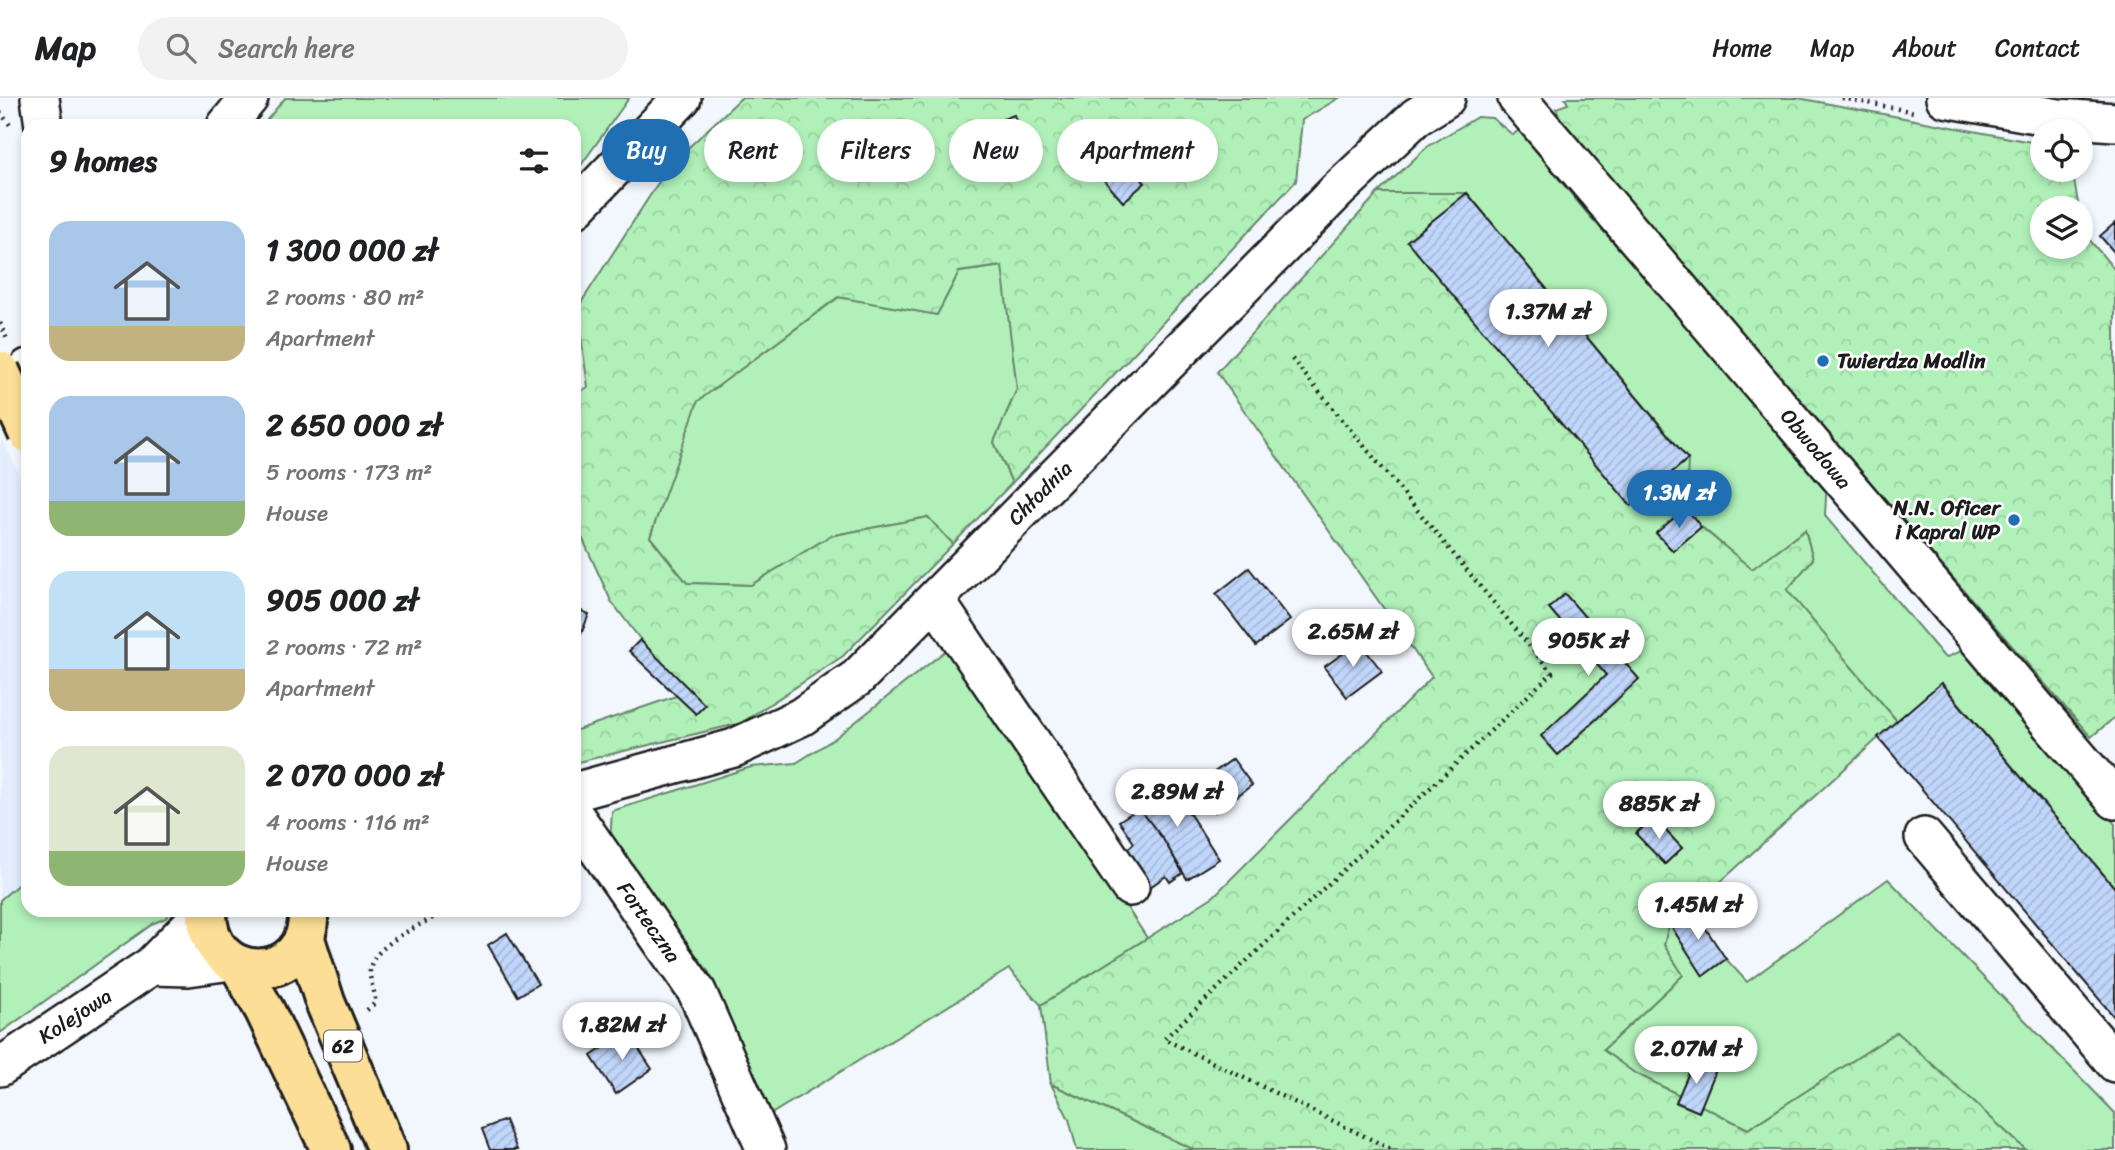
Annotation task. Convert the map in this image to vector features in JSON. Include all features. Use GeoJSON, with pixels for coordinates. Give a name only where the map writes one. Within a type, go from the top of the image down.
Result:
{"type":"FeatureCollection","features":[{"type":"Feature","properties":{"kind":"main road"},"geometry":{"type":"LineString","coordinates":[[16,362],[21,392]]}},
{"type":"Feature","properties":{"kind":"main road","name":"62"},"geometry":{"type":"LineString","coordinates":[[208,917],[211,938],[234,963],[265,1011],[331,1150]]}},
{"type":"Feature","properties":{"kind":"main road","name":"62"},"geometry":{"type":"LineString","coordinates":[[234,963],[264,969],[277,965],[298,950],[307,924]]}},
{"type":"Feature","properties":{"kind":"main road","name":"62"},"geometry":{"type":"LineString","coordinates":[[307,924],[325,1002],[387,1150]]}},
{"type":"Feature","properties":{"kind":"street"},"geometry":{"type":"LineString","coordinates":[[40,98],[43,119]]}},
{"type":"Feature","properties":{"kind":"street"},"geometry":{"type":"LineString","coordinates":[[232,119],[249,98]]}},
{"type":"Feature","properties":{"kind":"street"},"geometry":{"type":"LineString","coordinates":[[581,203],[682,98]]}},
{"type":"Feature","properties":{"kind":"street","name":"Chłodnia"},"geometry":{"type":"LineString","coordinates":[[581,790],[734,748],[801,717],[858,678],[1338,190],[1416,117],[1446,98]]}},
{"type":"Feature","properties":{"kind":"street","name":"Obwodowa"},"geometry":{"type":"LineString","coordinates":[[1517,98],[2115,800]]}},
{"type":"Feature","properties":{"kind":"street"},"geometry":{"type":"LineString","coordinates":[[1945,98],[2058,118],[2115,122]]}},
{"type":"Feature","properties":{"kind":"street"},"geometry":{"type":"LineString","coordinates":[[934,600],[1130,887]]}},
{"type":"Feature","properties":{"kind":"street","name":"Forteczna"},"geometry":{"type":"LineString","coordinates":[[581,825],[697,992],[766,1150]]}},
{"type":"Feature","properties":{"kind":"street"},"geometry":{"type":"LineString","coordinates":[[1924,837],[2115,1063]]}},
{"type":"Feature","properties":{"kind":"street","name":"Kolejowa"},"geometry":{"type":"LineString","coordinates":[[0,1067],[151,966],[200,917]]}},
{"type":"Feature","properties":{"kind":"street"},"geometry":{"type":"LineString","coordinates":[[151,966],[188,967],[234,963]]}},
{"type":"Feature","properties":{"kind":"path"},"geometry":{"type":"LineString","coordinates":[[0,323],[16,362]]}},
{"type":"Feature","properties":{"kind":"path"},"geometry":{"type":"LineString","coordinates":[[1292,359],[1552,673],[1164,1039],[1393,1150]]}},
{"type":"Feature","properties":{"kind":"path"},"geometry":{"type":"LineString","coordinates":[[359,1016],[375,1003],[370,971],[372,959],[387,945],[437,917]]}},
{"type":"Feature","properties":{"kind":"shaded area"},"geometry":{"type":"Polygon","coordinates":[[[3,440],[21,479],[21,882],[0,900],[0,444],[3,440]]]}},
{"type":"Feature","properties":{"kind":"green space"},"geometry":{"type":"Polygon","coordinates":[[[285,98],[629,98],[614,119],[602,119],[602,136],[581,165],[581,119],[268,119],[285,98]]]}},
{"type":"Feature","properties":{"kind":"green space"},"geometry":{"type":"Polygon","coordinates":[[[741,98],[1339,98],[1302,120],[1296,181],[1012,483],[994,442],[1017,389],[1002,266],[959,272],[937,315],[838,297],[698,401],[650,537],[687,583],[751,585],[830,536],[928,517],[953,544],[843,656],[741,723],[581,761],[581,729],[682,694],[611,601],[581,535],[581,391],[588,387],[581,337],[581,303],[659,182],[690,182],[690,146],[704,133],[704,182],[803,182],[803,119],[719,119],[741,98]]]}},
{"type":"Feature","properties":{"kind":"green space"},"geometry":{"type":"Polygon","coordinates":[[[1565,98],[1798,98],[2030,142],[2030,182],[2074,182],[2077,196],[2030,196],[2030,259],[2093,259],[2093,244],[2115,270],[2115,717],[2091,737],[1565,130],[1556,108],[1568,104],[1565,98]]]}},
{"type":"Feature","properties":{"kind":"green space"},"geometry":{"type":"Polygon","coordinates":[[[1477,117],[1492,118],[1513,135],[1521,128],[1586,212],[1827,479],[1825,516],[1945,658],[1961,651],[1971,651],[2115,824],[2115,888],[1942,683],[1897,721],[1786,590],[1813,559],[1805,530],[1752,570],[1702,527],[1673,551],[1656,533],[1683,454],[1662,427],[1467,193],[1378,193],[1427,147],[1477,117]]]}},
{"type":"Feature","properties":{"kind":"green space"},"geometry":{"type":"Polygon","coordinates":[[[1378,193],[1467,193],[1688,459],[1686,508],[1657,534],[1673,551],[1701,527],[1752,569],[1805,530],[1813,559],[1787,590],[1897,721],[1692,908],[1669,923],[1664,945],[1683,975],[1603,1050],[1633,1072],[1679,1095],[1676,1103],[1699,1112],[1702,1106],[1748,1129],[1897,1032],[2026,1150],[1195,1150],[1051,1084],[1041,1005],[1214,896],[1432,677],[1217,372],[1378,193]],[[1653,817],[1636,833],[1665,864],[1682,848],[1653,817]]]}},
{"type":"Feature","properties":{"kind":"green space"},"geometry":{"type":"Polygon","coordinates":[[[1003,266],[1017,389],[994,442],[1012,483],[953,544],[928,517],[830,536],[751,585],[687,583],[650,537],[697,401],[839,297],[937,315],[959,272],[1003,266]]]}},
{"type":"Feature","properties":{"kind":"green space"},"geometry":{"type":"Polygon","coordinates":[[[954,644],[1147,938],[1041,1005],[1009,969],[771,1114],[708,971],[610,842],[612,811],[751,767],[796,763],[834,739],[954,644]]]}},
{"type":"Feature","properties":{"kind":"green space"},"geometry":{"type":"Polygon","coordinates":[[[1888,879],[2115,1113],[2115,1150],[2026,1150],[1897,1032],[1748,1129],[1633,1072],[1603,1050],[1683,975],[1664,945],[1669,923],[1703,975],[1726,959],[1747,982],[1888,879]]]}},
{"type":"Feature","properties":{"kind":"green space"},"geometry":{"type":"Polygon","coordinates":[[[21,882],[21,917],[167,917],[154,923],[0,1033],[0,900],[21,882]]]}},
{"type":"Feature","properties":{"kind":"green space"},"geometry":{"type":"Polygon","coordinates":[[[1051,1084],[1195,1150],[1077,1150],[1069,1119],[1051,1084]]]}},
{"type":"Feature","properties":{"kind":"building"},"geometry":{"type":"Polygon","coordinates":[[[1106,182],[1144,182],[1145,183],[1123,202],[1106,182]]]}},
{"type":"Feature","properties":{"kind":"building"},"geometry":{"type":"Polygon","coordinates":[[[1467,193],[1688,459],[1631,506],[1407,241],[1467,193]]]}},
{"type":"Feature","properties":{"kind":"building"},"geometry":{"type":"Polygon","coordinates":[[[2115,223],[2115,253],[2100,236],[2115,223]]]}},
{"type":"Feature","properties":{"kind":"building"},"geometry":{"type":"Polygon","coordinates":[[[1686,508],[1701,527],[1673,551],[1656,533],[1686,508]]]}},
{"type":"Feature","properties":{"kind":"building"},"geometry":{"type":"Polygon","coordinates":[[[1249,568],[1290,620],[1256,646],[1216,594],[1249,568]]]}},
{"type":"Feature","properties":{"kind":"building"},"geometry":{"type":"Polygon","coordinates":[[[1565,594],[1639,679],[1558,755],[1541,736],[1606,675],[1549,608],[1565,594]]]}},
{"type":"Feature","properties":{"kind":"building"},"geometry":{"type":"Polygon","coordinates":[[[581,611],[589,614],[581,634],[581,611]]]}},
{"type":"Feature","properties":{"kind":"building"},"geometry":{"type":"Polygon","coordinates":[[[640,640],[705,705],[696,714],[629,651],[640,640]]]}},
{"type":"Feature","properties":{"kind":"building"},"geometry":{"type":"Polygon","coordinates":[[[1359,642],[1382,671],[1347,697],[1324,667],[1359,642]]]}},
{"type":"Feature","properties":{"kind":"building"},"geometry":{"type":"Polygon","coordinates":[[[1941,683],[2115,888],[2115,1018],[1878,737],[1941,683]]]}},
{"type":"Feature","properties":{"kind":"building"},"geometry":{"type":"Polygon","coordinates":[[[1233,759],[1252,785],[1215,812],[1196,785],[1233,759]]]}},
{"type":"Feature","properties":{"kind":"building"},"geometry":{"type":"Polygon","coordinates":[[[1167,779],[1219,859],[1187,879],[1163,839],[1134,801],[1167,779]]]}},
{"type":"Feature","properties":{"kind":"building"},"geometry":{"type":"Polygon","coordinates":[[[1139,808],[1163,839],[1183,873],[1170,882],[1166,876],[1147,889],[1123,853],[1134,843],[1119,821],[1139,808]]]}},
{"type":"Feature","properties":{"kind":"building"},"geometry":{"type":"Polygon","coordinates":[[[1653,817],[1682,848],[1665,864],[1636,834],[1653,817]]]}},
{"type":"Feature","properties":{"kind":"building"},"geometry":{"type":"Polygon","coordinates":[[[1692,908],[1726,959],[1703,976],[1669,923],[1692,908]]]}},
{"type":"Feature","properties":{"kind":"building"},"geometry":{"type":"Polygon","coordinates":[[[507,933],[538,984],[518,996],[488,945],[507,933]]]}},
{"type":"Feature","properties":{"kind":"building"},"geometry":{"type":"Polygon","coordinates":[[[627,1031],[652,1069],[616,1094],[591,1056],[627,1031]]]}},
{"type":"Feature","properties":{"kind":"building"},"geometry":{"type":"Polygon","coordinates":[[[1694,1061],[1716,1070],[1699,1112],[1676,1102],[1694,1061]]]}},
{"type":"Feature","properties":{"kind":"building"},"geometry":{"type":"Polygon","coordinates":[[[505,1120],[517,1150],[490,1150],[482,1129],[505,1120]]]}},
{"type":"Feature","properties":{"kind":"place","name":"Twierdza Modlin"},"geometry":{"type":"Point","coordinates":[1823,361]}},
{"type":"Feature","properties":{"kind":"place","name":"N.N. Oficer i Kapral WP"},"geometry":{"type":"Point","coordinates":[2014,520]}}]}
